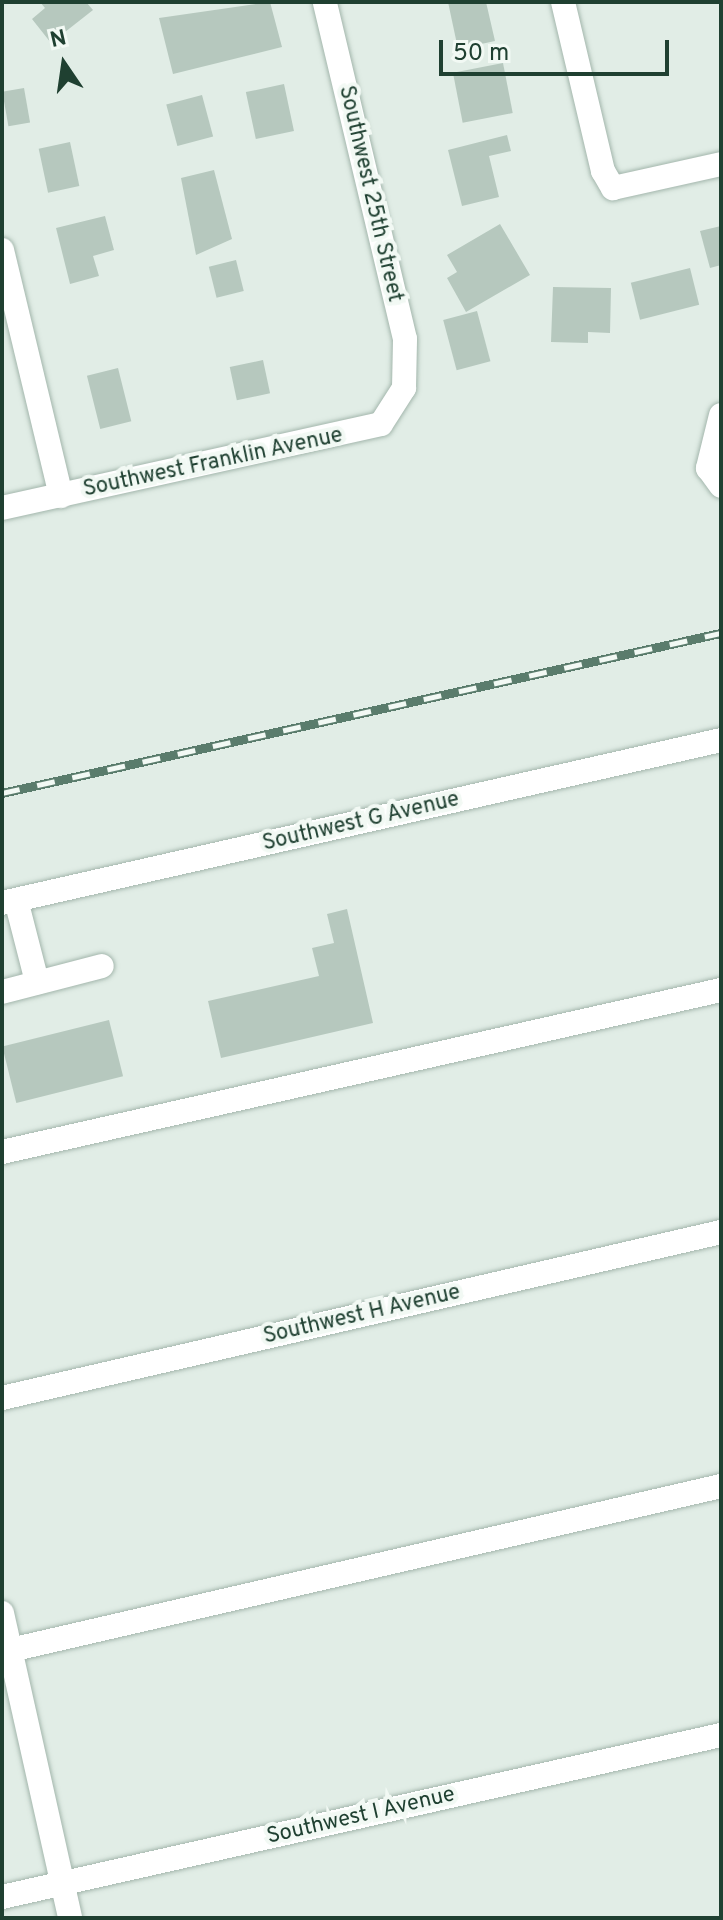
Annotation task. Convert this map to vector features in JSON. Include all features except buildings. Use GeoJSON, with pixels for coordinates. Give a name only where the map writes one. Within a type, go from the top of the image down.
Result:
{"type":"FeatureCollection","features":[{"type":"Feature","properties":{"kind":"street","name":"Southwest 25th Street"},"geometry":{"type":"LineString","coordinates":[[325,2],[405,339],[404,388]]}},
{"type":"Feature","properties":{"kind":"street"},"geometry":{"type":"LineString","coordinates":[[563,2],[603,171],[613,188],[721,164]]}},
{"type":"Feature","properties":{"kind":"street"},"geometry":{"type":"LineString","coordinates":[[2,250],[61,496]]}},
{"type":"Feature","properties":{"kind":"street","name":"Southwest Franklin Avenue"},"geometry":{"type":"LineString","coordinates":[[2,508],[381,424],[404,388]]}},
{"type":"Feature","properties":{"kind":"street"},"geometry":{"type":"LineString","coordinates":[[721,415],[708,468],[721,486]]}},
{"type":"Feature","properties":{"kind":"street","name":"Southwest G Avenue"},"geometry":{"type":"LineString","coordinates":[[9,901],[721,740]]}},
{"type":"Feature","properties":{"kind":"street"},"geometry":{"type":"LineString","coordinates":[[9,901],[37,982]]}},
{"type":"Feature","properties":{"kind":"street"},"geometry":{"type":"LineString","coordinates":[[2,992],[102,966]]}},
{"type":"Feature","properties":{"kind":"street"},"geometry":{"type":"LineString","coordinates":[[2,1152],[721,990]]}},
{"type":"Feature","properties":{"kind":"street","name":"Southwest H Avenue"},"geometry":{"type":"LineString","coordinates":[[2,1398],[721,1232]]}},
{"type":"Feature","properties":{"kind":"street"},"geometry":{"type":"LineString","coordinates":[[6,1652],[721,1486]]}},
{"type":"Feature","properties":{"kind":"street"},"geometry":{"type":"LineString","coordinates":[[2,1613],[6,1652],[70,1918]]}},
{"type":"Feature","properties":{"kind":"street","name":"Southwest I Avenue"},"geometry":{"type":"LineString","coordinates":[[2,1897],[721,1735]]}},
{"type":"Feature","properties":{"kind":"railway"},"geometry":{"type":"LineString","coordinates":[[2,793],[721,633]]}}]}
